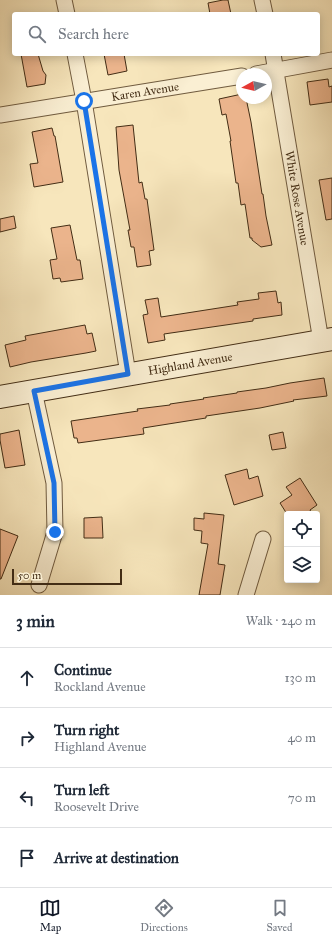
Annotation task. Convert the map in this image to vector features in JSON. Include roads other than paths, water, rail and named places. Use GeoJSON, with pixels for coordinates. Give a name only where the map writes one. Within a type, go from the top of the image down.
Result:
{"type":"FeatureCollection","features":[{"type":"Feature","properties":{"kind":"main road","name":"Highland Avenue"},"geometry":{"type":"LineString","coordinates":[[0,397],[326,340]]}},
{"type":"Feature","properties":{"kind":"street"},"geometry":{"type":"LineString","coordinates":[[64,0],[67,12]]}},
{"type":"Feature","properties":{"kind":"street"},"geometry":{"type":"LineString","coordinates":[[262,0],[265,12]]}},
{"type":"Feature","properties":{"kind":"street"},"geometry":{"type":"LineString","coordinates":[[75,56],[128,374]]}},
{"type":"Feature","properties":{"kind":"street","name":"White Rose Avenue"},"geometry":{"type":"LineString","coordinates":[[273,56],[326,340]]}},
{"type":"Feature","properties":{"kind":"street"},"geometry":{"type":"LineString","coordinates":[[272,72],[332,60]]}},
{"type":"Feature","properties":{"kind":"street","name":"Karen Avenue"},"geometry":{"type":"LineString","coordinates":[[0,115],[236,77]]}},
{"type":"Feature","properties":{"kind":"street"},"geometry":{"type":"LineString","coordinates":[[34,391],[54,483],[55,532],[39,585]]}},
{"type":"Feature","properties":{"kind":"street"},"geometry":{"type":"LineString","coordinates":[[246,595],[263,539]]}}]}
